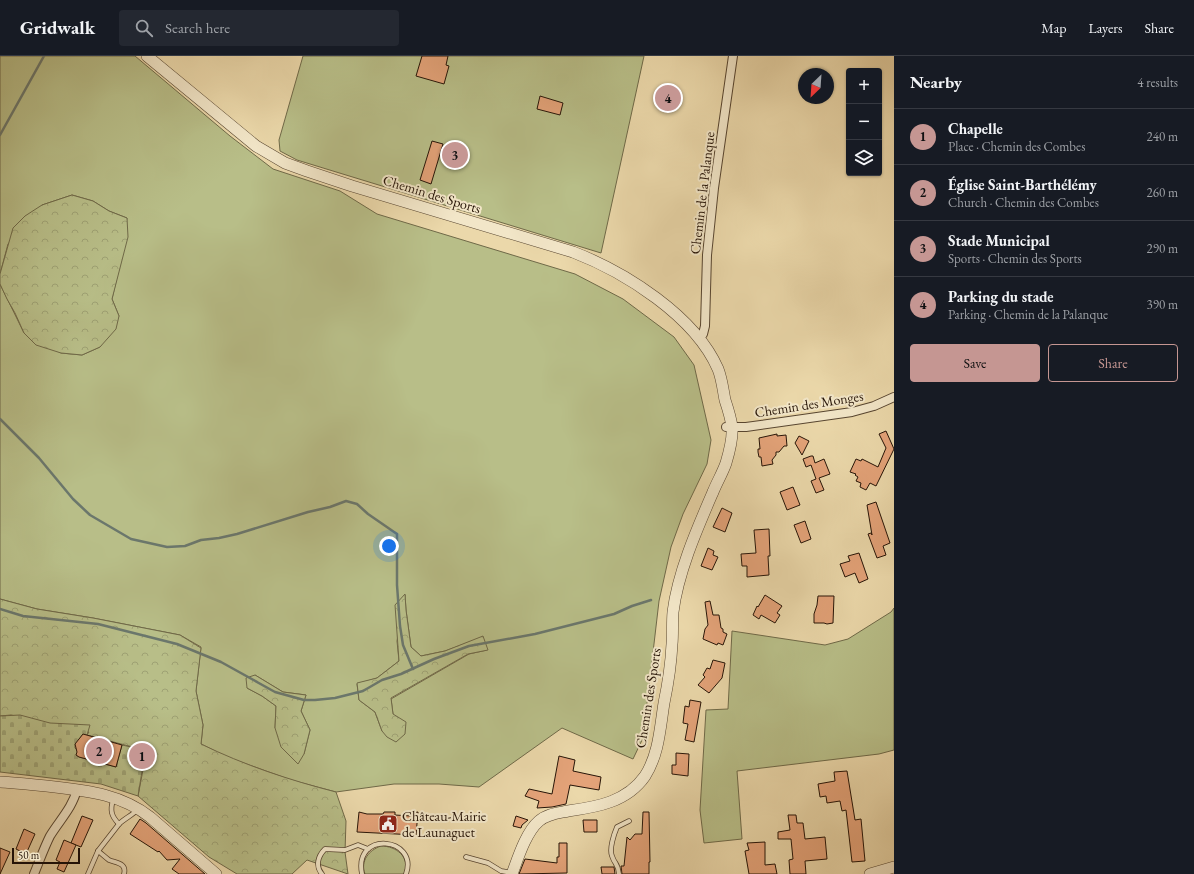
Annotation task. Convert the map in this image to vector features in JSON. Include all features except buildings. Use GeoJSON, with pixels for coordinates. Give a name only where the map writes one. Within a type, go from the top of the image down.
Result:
{"type":"FeatureCollection","features":[{"type":"Feature","properties":{"kind":"street","name":"Chemin des Sports"},"geometry":{"type":"LineString","coordinates":[[147,56],[250,141],[284,163],[314,174],[573,252],[591,259],[629,280],[679,316],[689,326],[709,353],[729,428],[719,476],[696,531],[681,577],[673,612],[670,667],[658,744],[650,766],[644,777],[632,790],[620,798],[603,805],[546,816],[538,822],[531,830],[520,852],[512,874]]}},
{"type":"Feature","properties":{"kind":"street","name":"Chemin de la Palanque"},"geometry":{"type":"LineString","coordinates":[[703,334],[707,255],[714,188],[733,56]]}},
{"type":"Feature","properties":{"kind":"street","name":"Chemin des Monges"},"geometry":{"type":"LineString","coordinates":[[729,428],[812,419],[852,412],[874,406],[894,397]]}},
{"type":"Feature","properties":{"kind":"street"},"geometry":{"type":"LineString","coordinates":[[0,782],[77,789],[99,792],[114,797],[138,808],[216,874]]}},
{"type":"Feature","properties":{"kind":"street"},"geometry":{"type":"LineString","coordinates":[[34,874],[50,837],[66,814],[77,789]]}},
{"type":"Feature","properties":{"kind":"street"},"geometry":{"type":"LineString","coordinates":[[870,874],[894,867]]}},
{"type":"Feature","properties":{"kind":"lane"},"geometry":{"type":"LineString","coordinates":[[114,797],[111,812],[119,824]]}},
{"type":"Feature","properties":{"kind":"lane"},"geometry":{"type":"LineString","coordinates":[[88,874],[98,851],[119,824],[138,808]]}},
{"type":"Feature","properties":{"kind":"lane"},"geometry":{"type":"LineString","coordinates":[[619,874],[618,866],[611,855],[612,838],[616,827],[629,821]]}},
{"type":"Feature","properties":{"kind":"lane"},"geometry":{"type":"LineString","coordinates":[[362,874],[361,865],[363,856],[368,849],[383,843],[392,844],[399,848],[405,855],[408,863],[406,874]]}},
{"type":"Feature","properties":{"kind":"lane"},"geometry":{"type":"LineString","coordinates":[[322,874],[318,865],[319,856],[325,849],[345,850],[358,845],[368,849]]}},
{"type":"Feature","properties":{"kind":"lane"},"geometry":{"type":"LineString","coordinates":[[98,851],[110,860],[124,866],[124,874]]}},
{"type":"Feature","properties":{"kind":"lane"},"geometry":{"type":"LineString","coordinates":[[466,857],[488,863],[501,871],[512,874]]}},
{"type":"Feature","properties":{"kind":"green space"},"geometry":{"type":"Polygon","coordinates":[[[0,56],[135,56],[230,136],[273,169],[340,191],[377,214],[575,274],[623,299],[674,337],[694,365],[711,440],[707,464],[683,514],[671,547],[659,601],[643,738],[633,759],[562,728],[479,787],[439,784],[394,784],[336,792],[291,780],[227,757],[201,744],[203,725],[196,691],[201,647],[180,635],[37,609],[0,599],[0,284],[24,333],[61,353],[82,355],[100,347],[119,316],[112,299],[121,260],[127,218],[109,211],[93,201],[72,195],[42,205],[8,244],[0,274],[0,56]],[[405,595],[397,641],[399,661],[377,678],[357,684],[359,700],[375,712],[382,731],[393,714],[391,699],[469,654],[487,650],[483,637],[445,651],[421,656],[411,647],[405,595]],[[255,675],[247,688],[276,706],[275,728],[304,754],[310,730],[301,711],[306,695],[283,692],[255,675]]]}},
{"type":"Feature","properties":{"kind":"green space"},"geometry":{"type":"Polygon","coordinates":[[[303,56],[644,56],[601,253],[297,160],[280,151],[279,140],[303,56]]]}},
{"type":"Feature","properties":{"kind":"green space"},"geometry":{"type":"Polygon","coordinates":[[[72,195],[93,201],[109,211],[127,218],[128,237],[112,299],[119,316],[116,329],[100,347],[82,355],[61,353],[36,345],[24,333],[0,284],[0,274],[13,228],[25,216],[42,205],[72,195]]]}},
{"type":"Feature","properties":{"kind":"green space"},"geometry":{"type":"Polygon","coordinates":[[[405,594],[411,647],[421,656],[445,651],[483,636],[488,650],[468,654],[391,698],[393,714],[406,722],[405,734],[396,742],[387,737],[382,731],[375,712],[359,700],[357,683],[377,678],[399,661],[395,605],[405,594]]]}},
{"type":"Feature","properties":{"kind":"green space"},"geometry":{"type":"Polygon","coordinates":[[[0,599],[37,609],[180,635],[201,648],[196,691],[203,725],[201,744],[234,759],[267,771],[336,792],[346,821],[345,852],[348,874],[307,860],[292,874],[237,874],[209,857],[138,796],[147,749],[141,747],[140,749],[87,735],[89,732],[11,715],[0,716],[0,599]]]}},
{"type":"Feature","properties":{"kind":"green space"},"geometry":{"type":"Polygon","coordinates":[[[894,608],[894,750],[879,754],[737,771],[742,839],[704,843],[700,810],[706,710],[728,709],[732,631],[825,645],[848,639],[891,612],[894,608]]]}},
{"type":"Feature","properties":{"kind":"green space"},"geometry":{"type":"Polygon","coordinates":[[[255,675],[283,692],[306,695],[301,711],[310,730],[304,754],[298,764],[281,747],[275,728],[276,706],[247,688],[246,678],[255,675]]]}},
{"type":"Feature","properties":{"kind":"green space"},"geometry":{"type":"Polygon","coordinates":[[[20,715],[50,723],[90,725],[87,735],[82,735],[75,744],[75,748],[78,751],[77,756],[79,757],[116,767],[122,745],[140,749],[137,763],[143,765],[138,796],[101,784],[0,772],[0,716],[20,715]]]}},
{"type":"Feature","properties":{"kind":"green space"},"geometry":{"type":"Polygon","coordinates":[[[381,846],[397,850],[401,854],[404,858],[406,868],[404,874],[365,874],[364,865],[369,853],[381,846]]]}},
{"type":"Feature","properties":{"kind":"waterway"},"geometry":{"type":"LineString","coordinates":[[0,135],[44,56]]}},
{"type":"Feature","properties":{"kind":"waterway"},"geometry":{"type":"LineString","coordinates":[[0,419],[39,458],[73,499],[90,515],[131,539],[167,547],[185,546],[201,540],[237,534],[346,501],[357,504],[368,514],[397,534],[397,585],[400,626],[403,645],[413,669]]}},
{"type":"Feature","properties":{"kind":"waterway"},"geometry":{"type":"LineString","coordinates":[[0,609],[23,616],[98,624],[177,644],[221,662],[275,692],[304,700],[315,700],[335,698],[363,691],[382,680],[401,674],[434,659],[469,646],[535,634],[614,614],[651,600]]}},
{"type":"Feature","properties":{"kind":"place","name":"Parking du stade"},"geometry":{"type":"Point","coordinates":[668,98]}},
{"type":"Feature","properties":{"kind":"place","name":"Stade Municipal"},"geometry":{"type":"Point","coordinates":[455,155]}},
{"type":"Feature","properties":{"kind":"place","name":"Église Saint-Barthélémy"},"geometry":{"type":"Point","coordinates":[99,751]}},
{"type":"Feature","properties":{"kind":"place","name":"Chapelle"},"geometry":{"type":"Point","coordinates":[142,756]}},
{"type":"Feature","properties":{"kind":"place","name":"Château-Mairie de Launaguet"},"geometry":{"type":"Point","coordinates":[388,824]}}]}
